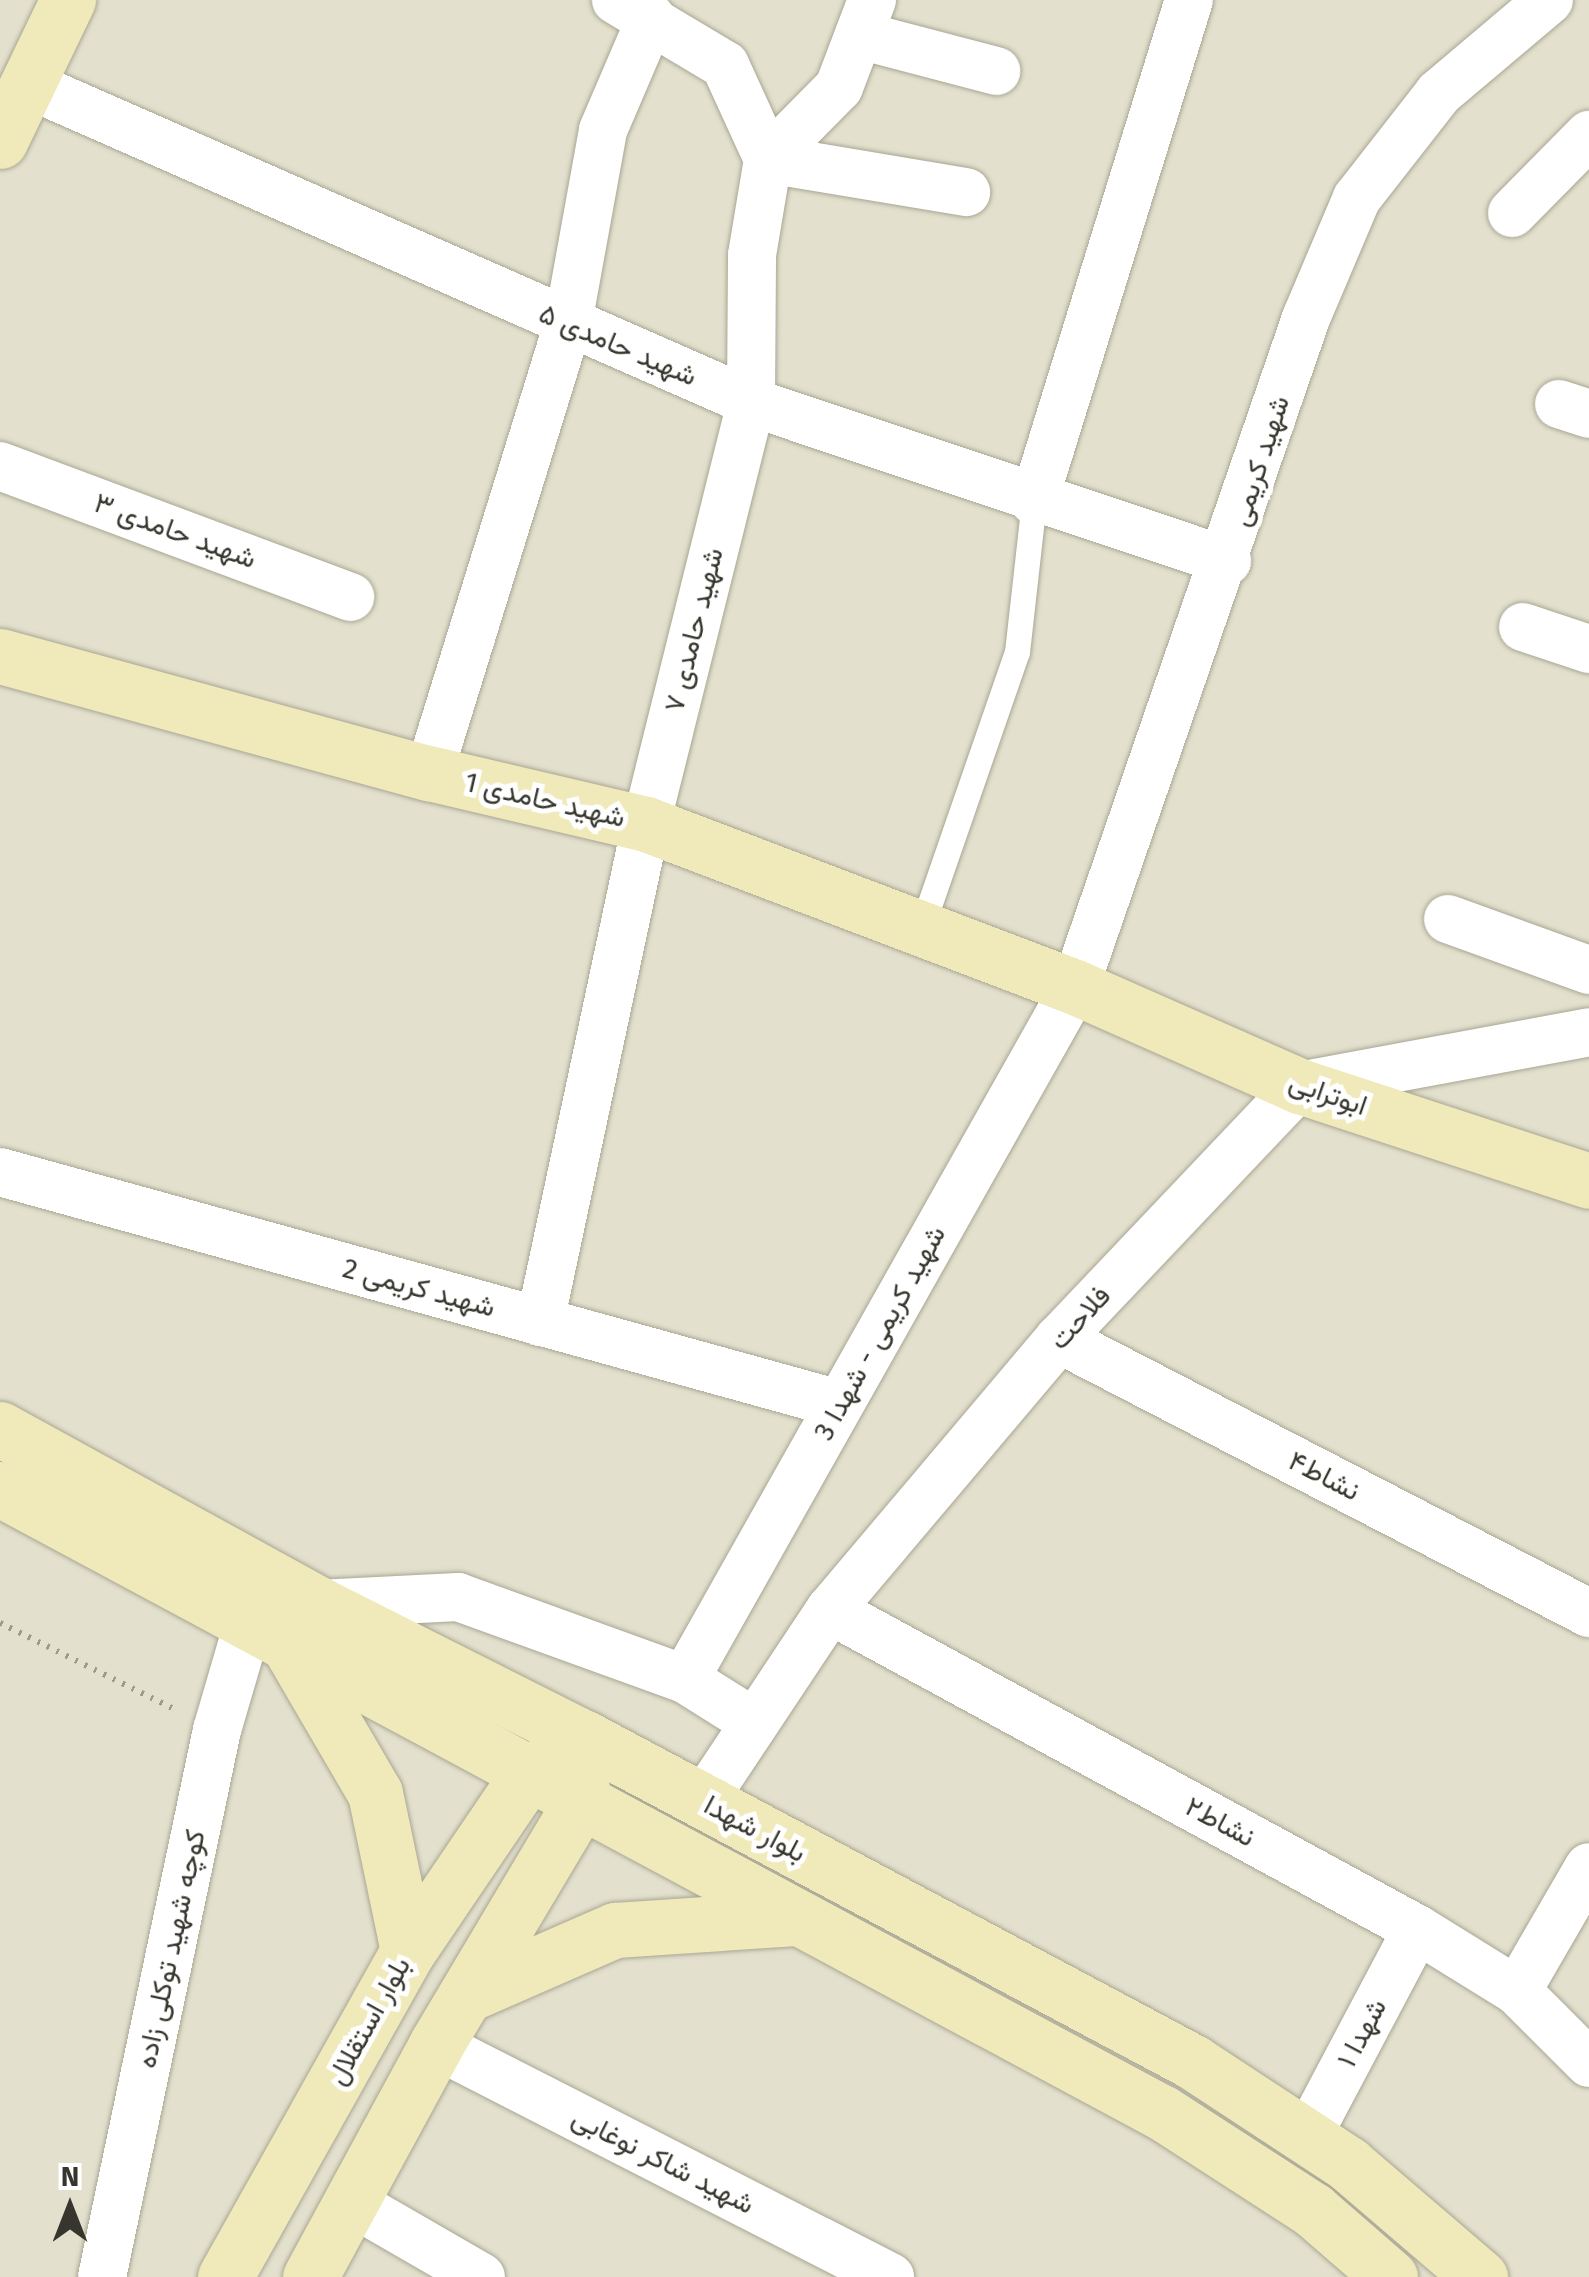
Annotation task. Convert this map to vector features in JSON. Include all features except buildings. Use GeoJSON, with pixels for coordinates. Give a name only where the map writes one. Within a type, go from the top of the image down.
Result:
{"type":"FeatureCollection","features":[{"type":"Feature","properties":{"kind":"main road"},"geometry":{"type":"LineString","coordinates":[[0,141],[68,0]]}},
{"type":"Feature","properties":{"kind":"main road","name":"شهيد حامدی 1"},"geometry":{"type":"LineString","coordinates":[[0,656],[429,773],[646,824],[1076,987]]}},
{"type":"Feature","properties":{"kind":"main road","name":"ابوترابی"},"geometry":{"type":"LineString","coordinates":[[1076,987],[1299,1086],[1589,1181]]}},
{"type":"Feature","properties":{"kind":"main road","name":"بلوار شهدا"},"geometry":{"type":"LineString","coordinates":[[0,1429],[285,1625],[528,1774],[1163,2113],[1313,2210],[1390,2277]]}},
{"type":"Feature","properties":{"kind":"main road","name":"بلوار شهدا"},"geometry":{"type":"LineString","coordinates":[[0,1489],[285,1625],[585,1738],[703,1800],[1192,2062],[1307,2137],[1480,2277]]}},
{"type":"Feature","properties":{"kind":"main road"},"geometry":{"type":"LineString","coordinates":[[285,1625],[376,1793],[408,1951]]}},
{"type":"Feature","properties":{"kind":"main road"},"geometry":{"type":"LineString","coordinates":[[528,1774],[585,1738]]}},
{"type":"Feature","properties":{"kind":"main road"},"geometry":{"type":"LineString","coordinates":[[310,2277],[436,2045],[580,1803],[585,1738]]}},
{"type":"Feature","properties":{"kind":"main road","name":"بلوار استقلال"},"geometry":{"type":"LineString","coordinates":[[225,2277],[408,1951],[528,1774]]}},
{"type":"Feature","properties":{"kind":"main road"},"geometry":{"type":"LineString","coordinates":[[466,1995],[615,1930],[796,1918]]}},
{"type":"Feature","properties":{"kind":"street"},"geometry":{"type":"LineString","coordinates":[[1034,501],[1190,0]]}},
{"type":"Feature","properties":{"kind":"street","name":"شهید کریمی"},"geometry":{"type":"LineString","coordinates":[[1076,987],[1227,562],[1306,318],[1357,198],[1439,93],[1549,0]]}},
{"type":"Feature","properties":{"kind":"street"},"geometry":{"type":"LineString","coordinates":[[429,773],[568,323],[603,130],[633,9],[725,65],[768,159]]}},
{"type":"Feature","properties":{"kind":"street"},"geometry":{"type":"LineString","coordinates":[[768,159],[839,87],[865,17],[996,71]]}},
{"type":"Feature","properties":{"kind":"street","name":"شهید حامدی ۵"},"geometry":{"type":"LineString","coordinates":[[27,84],[750,402],[1034,501],[1227,562]]}},
{"type":"Feature","properties":{"kind":"street"},"geometry":{"type":"LineString","coordinates":[[1512,214],[1589,135]]}},
{"type":"Feature","properties":{"kind":"street"},"geometry":{"type":"LineString","coordinates":[[768,159],[966,192]]}},
{"type":"Feature","properties":{"kind":"street","name":"شهید حامدی ۷"},"geometry":{"type":"LineString","coordinates":[[540,1322],[646,824],[750,402],[752,255],[768,159]]}},
{"type":"Feature","properties":{"kind":"street","name":"شهید حامدی ۳"},"geometry":{"type":"LineString","coordinates":[[0,466],[350,596]]}},
{"type":"Feature","properties":{"kind":"street"},"geometry":{"type":"LineString","coordinates":[[1522,627],[1589,649]]}},
{"type":"Feature","properties":{"kind":"street"},"geometry":{"type":"LineString","coordinates":[[1448,920],[1589,970]]}},
{"type":"Feature","properties":{"kind":"street","name":"شهيد کريمی - شهدا 3"},"geometry":{"type":"LineString","coordinates":[[686,1679],[1076,987]]}},
{"type":"Feature","properties":{"kind":"street"},"geometry":{"type":"LineString","coordinates":[[1299,1086],[1589,1032]]}},
{"type":"Feature","properties":{"kind":"street","name":"فلاحت"},"geometry":{"type":"LineString","coordinates":[[703,1800],[752,1721],[830,1610],[1060,1339],[1299,1086]]}},
{"type":"Feature","properties":{"kind":"street","name":"شهيد کريمی 2"},"geometry":{"type":"LineString","coordinates":[[0,1172],[839,1404]]}},
{"type":"Feature","properties":{"kind":"street","name":"نشاط۴"},"geometry":{"type":"LineString","coordinates":[[1060,1339],[1589,1612]]}},
{"type":"Feature","properties":{"kind":"street"},"geometry":{"type":"LineString","coordinates":[[285,1625],[458,1597],[686,1679],[752,1721]]}},
{"type":"Feature","properties":{"kind":"street","name":"نشاط۲"},"geometry":{"type":"LineString","coordinates":[[830,1610],[1417,1929],[1518,1992],[1589,2063]]}},
{"type":"Feature","properties":{"kind":"street","name":"کوچه شهید توکلی زاده"},"geometry":{"type":"LineString","coordinates":[[102,2277],[216,1730],[285,1625]]}},
{"type":"Feature","properties":{"kind":"street"},"geometry":{"type":"LineString","coordinates":[[1518,1992],[1589,1867]]}},
{"type":"Feature","properties":{"kind":"street","name":"شهدا ۱"},"geometry":{"type":"LineString","coordinates":[[1307,2137],[1417,1929]]}},
{"type":"Feature","properties":{"kind":"street","name":"شهید شاکر نوغابی"},"geometry":{"type":"LineString","coordinates":[[436,2045],[890,2277]]}},
{"type":"Feature","properties":{"kind":"street"},"geometry":{"type":"LineString","coordinates":[[352,2202],[481,2277]]}},
{"type":"Feature","properties":{"kind":"lane"},"geometry":{"type":"LineString","coordinates":[[922,926],[1016,652],[1034,501]]}},
{"type":"Feature","properties":{"kind":"path"},"geometry":{"type":"LineString","coordinates":[[0,1623],[216,1730]]}}]}
